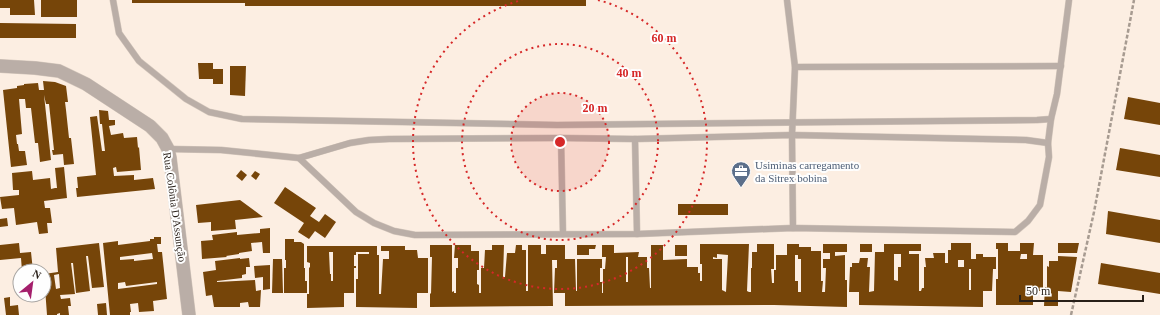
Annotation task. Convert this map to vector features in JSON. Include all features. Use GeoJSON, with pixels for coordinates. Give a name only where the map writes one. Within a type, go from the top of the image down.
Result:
{"type":"FeatureCollection","features":[{"type":"Feature","properties":{"kind":"street","name":"Rua Colônia D'Assunção"},"geometry":{"type":"LineString","coordinates":[[0,66],[59,71],[86,84],[150,126],[162,138],[168,149],[170,158],[189,315]]}},
{"type":"Feature","properties":{"kind":"lane"},"geometry":{"type":"LineString","coordinates":[[112,0],[118,33],[139,61],[186,99],[210,112],[242,119],[557,126],[1051,119]]}},
{"type":"Feature","properties":{"kind":"lane"},"geometry":{"type":"LineString","coordinates":[[787,0],[795,67],[792,135],[793,228]]}},
{"type":"Feature","properties":{"kind":"lane"},"geometry":{"type":"LineString","coordinates":[[299,158],[356,212],[374,223],[394,231],[415,235],[638,234],[793,228],[1015,232],[1028,221],[1040,205],[1049,157],[1048,143],[1051,119],[1057,94],[1069,0]]}},
{"type":"Feature","properties":{"kind":"lane"},"geometry":{"type":"LineString","coordinates":[[795,67],[1061,66]]}},
{"type":"Feature","properties":{"kind":"lane"},"geometry":{"type":"LineString","coordinates":[[168,149],[222,150],[299,158],[350,143],[369,140],[561,138],[635,140],[792,135],[1026,140],[1048,143]]}},
{"type":"Feature","properties":{"kind":"lane"},"geometry":{"type":"LineString","coordinates":[[561,138],[563,234]]}},
{"type":"Feature","properties":{"kind":"lane"},"geometry":{"type":"LineString","coordinates":[[635,140],[638,234]]}},
{"type":"Feature","properties":{"kind":"path"},"geometry":{"type":"LineString","coordinates":[[1071,315],[1094,212],[1134,0]]}},
{"type":"Feature","properties":{"kind":"building"},"geometry":{"type":"Polygon","coordinates":[[[0,0],[34,0],[35,15],[10,15],[10,8],[0,8],[0,0]]]}},
{"type":"Feature","properties":{"kind":"building"},"geometry":{"type":"Polygon","coordinates":[[[41,0],[77,0],[77,17],[41,17],[41,0]]]}},
{"type":"Feature","properties":{"kind":"building"},"geometry":{"type":"Polygon","coordinates":[[[132,0],[586,0],[586,6],[245,6],[245,3],[132,3],[132,0]]]}},
{"type":"Feature","properties":{"kind":"building"},"geometry":{"type":"Polygon","coordinates":[[[0,23],[76,24],[76,38],[0,38],[0,23]]]}},
{"type":"Feature","properties":{"kind":"building"},"geometry":{"type":"Polygon","coordinates":[[[198,63],[213,63],[213,69],[223,69],[223,84],[213,84],[213,79],[199,79],[198,63]]]}},
{"type":"Feature","properties":{"kind":"building"},"geometry":{"type":"Polygon","coordinates":[[[230,66],[246,66],[245,96],[230,95],[230,66]]]}},
{"type":"Feature","properties":{"kind":"building"},"geometry":{"type":"Polygon","coordinates":[[[43,81],[55,82],[66,86],[68,102],[65,102],[69,138],[71,138],[74,164],[64,165],[63,154],[53,155],[52,150],[54,150],[49,104],[46,104],[44,95],[51,160],[40,162],[38,143],[35,143],[31,108],[26,108],[25,99],[19,99],[22,134],[16,135],[17,144],[19,151],[25,151],[27,165],[11,167],[3,90],[17,88],[17,86],[24,84],[38,83],[39,90],[44,90],[43,81]]]}},
{"type":"Feature","properties":{"kind":"building"},"geometry":{"type":"Polygon","coordinates":[[[1128,97],[1160,103],[1160,125],[1124,119],[1128,97]]]}},
{"type":"Feature","properties":{"kind":"building"},"geometry":{"type":"Polygon","coordinates":[[[99,110],[108,111],[109,120],[115,120],[115,125],[109,126],[111,135],[123,133],[124,138],[137,137],[141,170],[117,172],[116,167],[113,168],[114,176],[134,175],[134,180],[153,178],[155,189],[77,197],[77,177],[96,175],[90,117],[97,116],[102,151],[105,151],[99,110]]]}},
{"type":"Feature","properties":{"kind":"building"},"geometry":{"type":"Polygon","coordinates":[[[1120,148],[1160,155],[1160,177],[1116,170],[1120,148]]]}},
{"type":"Feature","properties":{"kind":"building"},"geometry":{"type":"Polygon","coordinates":[[[64,167],[67,198],[44,201],[45,208],[50,208],[52,223],[47,223],[48,233],[39,234],[37,222],[16,225],[14,208],[2,209],[0,197],[19,195],[19,190],[13,190],[12,173],[32,171],[33,180],[50,178],[51,189],[57,188],[55,168],[64,167]]]}},
{"type":"Feature","properties":{"kind":"building"},"geometry":{"type":"Polygon","coordinates":[[[241,170],[247,175],[242,181],[236,176],[241,170]]]}},
{"type":"Feature","properties":{"kind":"building"},"geometry":{"type":"Polygon","coordinates":[[[255,171],[260,174],[256,180],[251,176],[255,171]]]}},
{"type":"Feature","properties":{"kind":"building"},"geometry":{"type":"Polygon","coordinates":[[[285,187],[316,208],[310,216],[319,222],[325,214],[336,222],[325,238],[315,231],[309,239],[298,232],[304,223],[274,203],[285,187]]]}},
{"type":"Feature","properties":{"kind":"building"},"geometry":{"type":"Polygon","coordinates":[[[240,200],[263,217],[235,220],[236,229],[211,231],[211,222],[198,223],[196,205],[240,200]]]}},
{"type":"Feature","properties":{"kind":"building"},"geometry":{"type":"Polygon","coordinates":[[[678,204],[728,204],[728,215],[678,215],[678,204]]]}},
{"type":"Feature","properties":{"kind":"building"},"geometry":{"type":"Polygon","coordinates":[[[1108,211],[1160,220],[1160,243],[1106,234],[1108,211]]]}},
{"type":"Feature","properties":{"kind":"building"},"geometry":{"type":"Polygon","coordinates":[[[7,218],[8,226],[0,227],[0,219],[7,218]]]}},
{"type":"Feature","properties":{"kind":"building"},"geometry":{"type":"Polygon","coordinates":[[[270,228],[270,253],[263,253],[262,242],[251,243],[252,251],[226,256],[227,257],[202,259],[201,241],[213,240],[212,235],[237,232],[237,235],[260,233],[260,229],[270,228]]]}},
{"type":"Feature","properties":{"kind":"building"},"geometry":{"type":"Polygon","coordinates":[[[154,237],[161,237],[161,244],[157,244],[158,252],[162,252],[167,299],[153,301],[154,311],[139,312],[138,303],[130,304],[130,315],[110,315],[103,243],[118,241],[118,245],[150,241],[150,239],[154,239],[154,237]],[[152,253],[120,257],[120,260],[134,259],[134,261],[153,259],[152,253]],[[125,282],[118,283],[118,289],[157,284],[157,282],[126,286],[125,282]]]}},
{"type":"Feature","properties":{"kind":"building"},"geometry":{"type":"Polygon","coordinates":[[[285,239],[294,239],[294,242],[301,242],[304,244],[304,268],[305,281],[307,281],[307,293],[284,293],[284,268],[286,268],[285,239]]]}},
{"type":"Feature","properties":{"kind":"building"},"geometry":{"type":"Polygon","coordinates":[[[19,243],[20,253],[31,252],[32,263],[21,263],[21,258],[0,260],[0,245],[19,243]]]}},
{"type":"Feature","properties":{"kind":"building"},"geometry":{"type":"Polygon","coordinates":[[[99,243],[104,287],[92,288],[88,256],[86,256],[90,291],[76,293],[73,263],[71,263],[75,294],[60,295],[61,299],[70,298],[71,306],[68,306],[69,315],[60,315],[60,313],[57,315],[47,315],[46,303],[52,303],[52,273],[58,272],[56,248],[99,243]],[[59,274],[54,275],[56,289],[60,288],[59,274]]]}},
{"type":"Feature","properties":{"kind":"building"},"geometry":{"type":"Polygon","coordinates":[[[951,243],[971,243],[971,259],[976,259],[976,254],[983,254],[983,257],[996,257],[996,269],[993,269],[992,291],[983,291],[983,307],[859,305],[859,292],[849,292],[850,267],[852,267],[852,263],[859,263],[860,258],[868,258],[867,267],[870,267],[869,292],[874,291],[875,252],[884,252],[884,244],[921,244],[921,251],[909,251],[909,254],[919,254],[919,291],[924,288],[924,267],[926,267],[925,258],[934,258],[933,253],[945,253],[945,263],[948,263],[948,250],[951,250],[951,243]],[[894,254],[894,280],[898,281],[898,267],[901,267],[901,254],[894,254]],[[958,260],[958,267],[964,267],[964,260],[958,260]],[[969,269],[969,290],[971,290],[971,269],[969,269]]]}},
{"type":"Feature","properties":{"kind":"building"},"geometry":{"type":"Polygon","coordinates":[[[996,243],[1008,243],[1008,251],[1020,251],[1020,243],[1034,243],[1033,255],[1043,255],[1043,291],[1033,291],[1033,305],[996,305],[998,249],[996,249],[996,243]],[[1021,254],[1020,259],[1027,259],[1027,254],[1021,254]]]}},
{"type":"Feature","properties":{"kind":"building"},"geometry":{"type":"Polygon","coordinates":[[[1058,243],[1079,243],[1077,253],[1058,253],[1058,243]]]}},
{"type":"Feature","properties":{"kind":"building"},"geometry":{"type":"Polygon","coordinates":[[[700,244],[749,244],[747,291],[751,292],[752,252],[757,252],[757,244],[774,244],[774,269],[771,269],[772,283],[774,283],[776,255],[787,255],[787,244],[799,244],[799,247],[811,247],[811,251],[821,251],[821,281],[823,281],[822,292],[825,292],[826,268],[823,268],[823,259],[830,259],[830,253],[823,253],[823,244],[847,244],[847,252],[835,252],[835,256],[845,255],[847,307],[774,305],[565,306],[565,293],[554,293],[555,268],[557,268],[557,260],[552,260],[553,306],[430,307],[432,257],[430,257],[430,245],[452,245],[452,292],[454,291],[454,293],[456,293],[456,268],[458,268],[458,258],[454,258],[455,245],[471,245],[471,251],[479,251],[477,284],[479,285],[479,293],[481,293],[481,268],[484,268],[485,250],[492,250],[492,245],[504,245],[503,277],[505,277],[507,253],[515,253],[516,245],[522,245],[522,250],[526,250],[526,291],[528,291],[528,245],[541,245],[541,254],[546,254],[546,245],[565,245],[565,259],[575,259],[576,291],[577,259],[602,259],[602,268],[600,268],[600,282],[602,282],[603,293],[603,269],[605,269],[606,257],[602,257],[602,245],[614,245],[614,253],[639,252],[638,257],[647,257],[650,288],[651,245],[663,245],[663,260],[687,259],[687,267],[698,267],[700,281],[702,281],[702,264],[700,264],[700,244]],[[717,254],[717,258],[713,257],[713,259],[722,259],[722,290],[726,292],[728,255],[717,254]],[[795,255],[795,281],[798,281],[798,292],[801,292],[801,259],[798,259],[798,255],[795,255]],[[626,257],[626,282],[628,282],[628,257],[626,257]]]}},
{"type":"Feature","properties":{"kind":"building"},"geometry":{"type":"Polygon","coordinates":[[[860,244],[872,244],[872,252],[860,252],[860,244]]]}},
{"type":"Feature","properties":{"kind":"building"},"geometry":{"type":"Polygon","coordinates":[[[577,245],[596,245],[595,249],[589,249],[589,255],[577,255],[577,245]]]}},
{"type":"Feature","properties":{"kind":"building"},"geometry":{"type":"Polygon","coordinates":[[[675,245],[687,245],[687,256],[675,256],[675,245]]]}},
{"type":"Feature","properties":{"kind":"building"},"geometry":{"type":"Polygon","coordinates":[[[307,246],[377,246],[377,255],[379,255],[379,294],[381,294],[383,259],[389,259],[389,251],[381,251],[381,246],[405,246],[405,250],[417,250],[418,258],[428,258],[428,293],[417,293],[417,308],[356,307],[358,254],[369,254],[369,252],[356,252],[356,255],[354,255],[354,266],[356,266],[356,268],[354,268],[354,293],[344,293],[344,307],[307,308],[310,263],[307,262],[307,246]],[[329,252],[331,281],[333,281],[333,252],[329,252]]]}},
{"type":"Feature","properties":{"kind":"building"},"geometry":{"type":"Polygon","coordinates":[[[1058,256],[1077,257],[1071,292],[1058,291],[1058,306],[1044,306],[1045,287],[1047,288],[1047,266],[1049,267],[1049,261],[1058,261],[1058,256]]]}},
{"type":"Feature","properties":{"kind":"building"},"geometry":{"type":"Polygon","coordinates":[[[249,258],[250,267],[246,267],[246,274],[242,275],[242,278],[217,282],[255,280],[256,291],[261,290],[260,307],[249,307],[248,302],[240,303],[240,307],[214,307],[212,295],[206,296],[203,272],[216,270],[215,261],[249,258]]]}},
{"type":"Feature","properties":{"kind":"building"},"geometry":{"type":"Polygon","coordinates":[[[273,259],[282,259],[283,293],[272,293],[273,259]]]}},
{"type":"Feature","properties":{"kind":"building"},"geometry":{"type":"Polygon","coordinates":[[[1101,263],[1160,273],[1160,294],[1098,284],[1101,263]]]}},
{"type":"Feature","properties":{"kind":"building"},"geometry":{"type":"Polygon","coordinates":[[[270,265],[270,289],[263,290],[263,277],[255,278],[254,266],[270,265]]]}},
{"type":"Feature","properties":{"kind":"building"},"geometry":{"type":"Polygon","coordinates":[[[10,297],[10,306],[18,305],[19,315],[6,315],[4,298],[10,297]]]}},
{"type":"Feature","properties":{"kind":"building"},"geometry":{"type":"Polygon","coordinates":[[[106,303],[107,315],[98,315],[97,304],[106,303]]]}},
{"type":"Feature","properties":{"kind":"place","name":"Usiminas carregamento da Sitrex bobina"},"geometry":{"type":"Point","coordinates":[741,188]}}]}
